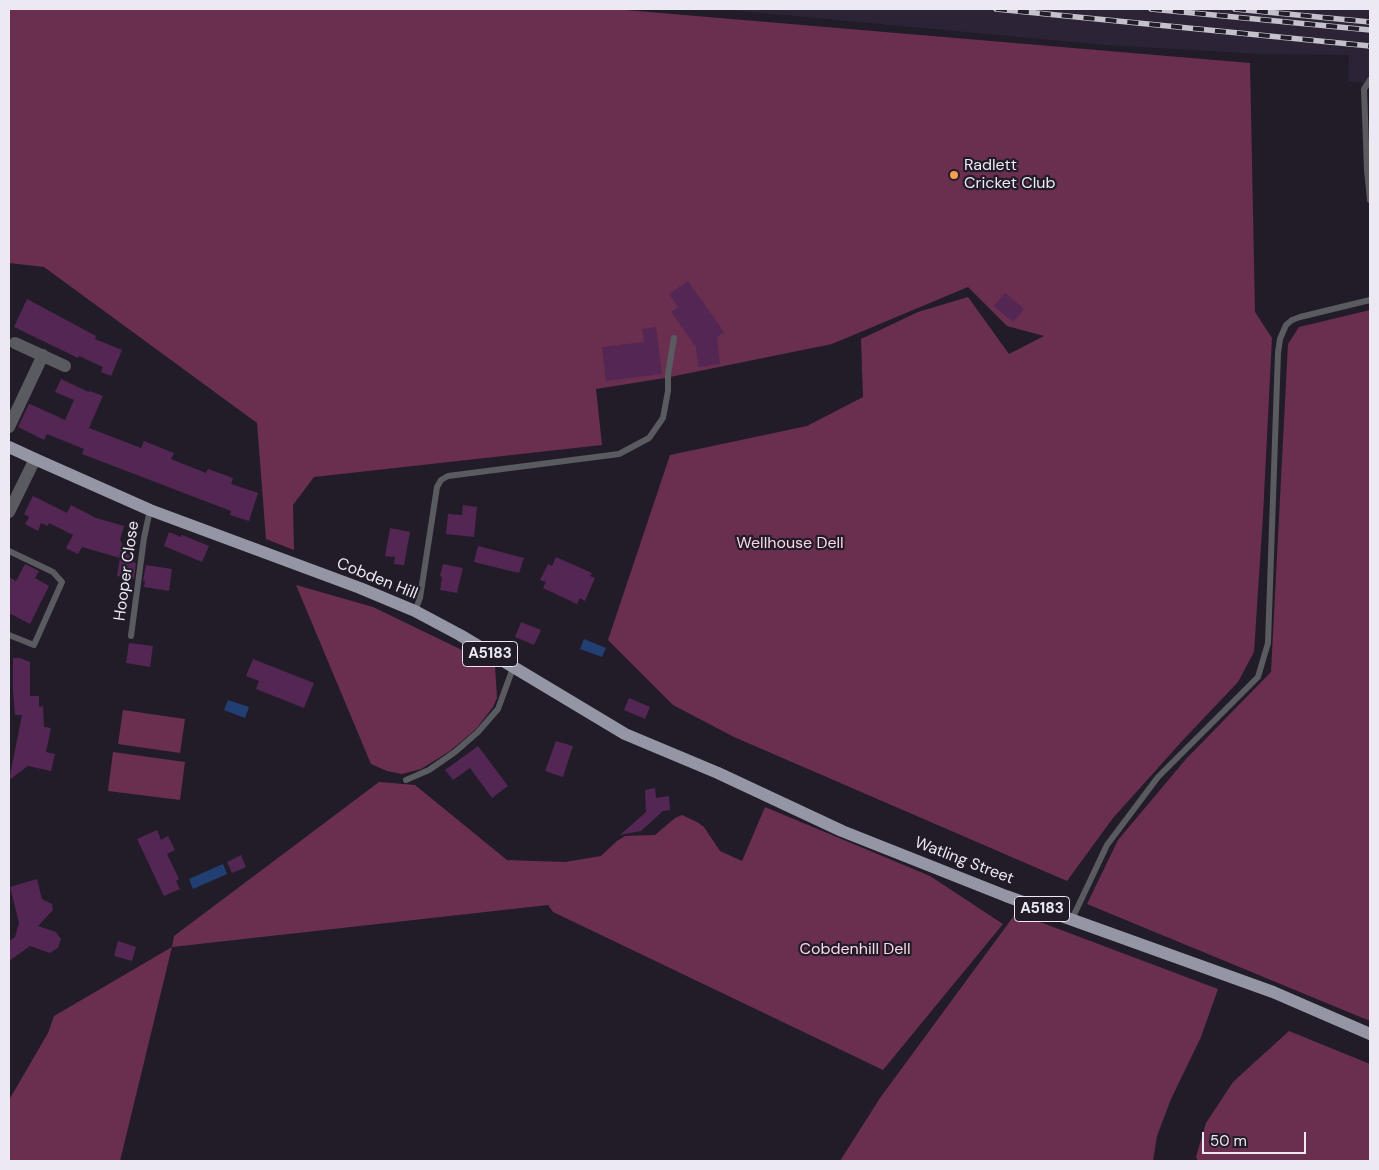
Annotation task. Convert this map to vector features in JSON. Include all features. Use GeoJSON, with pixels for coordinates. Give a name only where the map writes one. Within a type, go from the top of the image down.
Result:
{"type":"FeatureCollection","features":[{"type":"Feature","properties":{"kind":"main road","name":"Cobden Hill"},"geometry":{"type":"LineString","coordinates":[[9,447],[150,510],[351,585],[415,611],[625,734],[718,773]]}},
{"type":"Feature","properties":{"kind":"main road","name":"Watling Street"},"geometry":{"type":"LineString","coordinates":[[718,773],[842,831],[1006,896],[1273,992],[1370,1034]]}},
{"type":"Feature","properties":{"kind":"street"},"geometry":{"type":"LineString","coordinates":[[15,342],[65,366]]}},
{"type":"Feature","properties":{"kind":"street"},"geometry":{"type":"LineString","coordinates":[[9,427],[42,355]]}},
{"type":"Feature","properties":{"kind":"street"},"geometry":{"type":"LineString","coordinates":[[9,512],[35,460]]}},
{"type":"Feature","properties":{"kind":"lane"},"geometry":{"type":"LineString","coordinates":[[1370,80],[1364,89],[1370,200]]}},
{"type":"Feature","properties":{"kind":"lane"},"geometry":{"type":"LineString","coordinates":[[1072,919],[1107,845],[1158,777],[1258,677],[1268,643],[1278,353],[1280,339],[1286,325],[1300,317],[1370,300]]}},
{"type":"Feature","properties":{"kind":"lane"},"geometry":{"type":"LineString","coordinates":[[415,611],[420,598],[437,487],[441,480],[448,476],[619,454],[649,438],[663,418],[674,338]]}},
{"type":"Feature","properties":{"kind":"lane","name":"Hooper Close"},"geometry":{"type":"LineString","coordinates":[[131,636],[144,538],[150,510]]}},
{"type":"Feature","properties":{"kind":"lane"},"geometry":{"type":"LineString","coordinates":[[9,551],[53,572],[62,582],[34,646],[9,635]]}},
{"type":"Feature","properties":{"kind":"lane"},"geometry":{"type":"LineString","coordinates":[[406,780],[429,770],[455,752],[478,732],[498,710],[513,668]]}},
{"type":"Feature","properties":{"kind":"shaded area"},"geometry":{"type":"Polygon","coordinates":[[[719,9],[1370,9],[1370,84],[1348,81],[1349,55],[1261,54],[1106,45],[719,9]]]}},
{"type":"Feature","properties":{"kind":"green space","name":"Wellhouse Dell"},"geometry":{"type":"Polygon","coordinates":[[[9,9],[614,9],[1250,63],[1255,312],[1272,338],[1254,652],[1238,682],[1113,818],[1067,881],[734,737],[673,705],[608,640],[670,455],[807,426],[863,397],[861,339],[918,312],[968,297],[1009,354],[1044,336],[1007,326],[968,287],[832,344],[665,378],[596,389],[602,445],[314,477],[293,505],[294,550],[266,539],[257,423],[44,267],[9,263],[9,9]]]}},
{"type":"Feature","properties":{"kind":"green space"},"geometry":{"type":"Polygon","coordinates":[[[1370,310],[1370,1021],[1087,904],[1118,840],[1186,759],[1271,672],[1288,344],[1299,327],[1370,310]]]}},
{"type":"Feature","properties":{"kind":"green space"},"geometry":{"type":"Polygon","coordinates":[[[296,585],[373,607],[495,666],[497,698],[493,707],[476,729],[450,751],[421,769],[402,774],[387,771],[371,764],[296,585]]]}},
{"type":"Feature","properties":{"kind":"green space"},"geometry":{"type":"Polygon","coordinates":[[[123,710],[185,719],[180,753],[118,744],[123,710]]]}},
{"type":"Feature","properties":{"kind":"green space"},"geometry":{"type":"Polygon","coordinates":[[[113,752],[185,762],[180,800],[108,791],[113,752]]]}},
{"type":"Feature","properties":{"kind":"green space","name":"Cobdenhill Dell"},"geometry":{"type":"Polygon","coordinates":[[[379,782],[415,785],[507,860],[565,862],[601,856],[625,836],[655,835],[675,818],[682,815],[704,827],[720,851],[742,861],[765,807],[930,876],[1003,924],[883,1070],[553,912],[548,905],[172,947],[174,936],[379,782]]]}},
{"type":"Feature","properties":{"kind":"green space"},"geometry":{"type":"Polygon","coordinates":[[[1016,913],[1218,989],[1201,1037],[1171,1099],[1157,1136],[1153,1161],[840,1161],[880,1098],[1016,913]]]}},
{"type":"Feature","properties":{"kind":"green space"},"geometry":{"type":"Polygon","coordinates":[[[172,947],[120,1161],[9,1161],[9,1100],[48,1033],[54,1016],[172,947]]]}},
{"type":"Feature","properties":{"kind":"green space"},"geometry":{"type":"Polygon","coordinates":[[[1289,1031],[1370,1064],[1370,1161],[1198,1161],[1196,1157],[1206,1123],[1233,1082],[1289,1031]]]}},
{"type":"Feature","properties":{"kind":"water"},"geometry":{"type":"Polygon","coordinates":[[[584,639],[606,648],[602,657],[580,649],[584,639]]]}},
{"type":"Feature","properties":{"kind":"water"},"geometry":{"type":"Polygon","coordinates":[[[228,700],[249,707],[245,718],[224,710],[228,700]]]}},
{"type":"Feature","properties":{"kind":"water"},"geometry":{"type":"Polygon","coordinates":[[[223,864],[227,874],[193,889],[189,879],[223,864]]]}},
{"type":"Feature","properties":{"kind":"building"},"geometry":{"type":"Polygon","coordinates":[[[688,281],[724,332],[717,337],[720,364],[698,367],[696,347],[671,312],[678,307],[669,294],[688,281]]]}},
{"type":"Feature","properties":{"kind":"building"},"geometry":{"type":"Polygon","coordinates":[[[1005,293],[1024,309],[1013,322],[994,306],[1005,293]]]}},
{"type":"Feature","properties":{"kind":"building"},"geometry":{"type":"Polygon","coordinates":[[[27,299],[96,336],[95,339],[122,350],[111,376],[101,372],[103,367],[79,356],[78,358],[14,327],[27,299]]]}},
{"type":"Feature","properties":{"kind":"building"},"geometry":{"type":"Polygon","coordinates":[[[656,327],[662,374],[606,381],[602,347],[644,342],[642,329],[656,327]]]}},
{"type":"Feature","properties":{"kind":"building"},"geometry":{"type":"Polygon","coordinates":[[[61,379],[89,392],[103,396],[89,428],[141,448],[144,441],[174,453],[171,459],[206,473],[208,469],[233,478],[231,484],[258,493],[249,521],[230,515],[231,511],[82,454],[84,449],[47,434],[44,440],[18,427],[29,404],[65,420],[74,400],[55,392],[61,379]]]}},
{"type":"Feature","properties":{"kind":"building"},"geometry":{"type":"Polygon","coordinates":[[[33,496],[67,513],[71,505],[96,518],[124,526],[120,540],[134,563],[136,563],[134,579],[117,576],[120,558],[82,547],[78,554],[66,548],[73,535],[49,523],[48,526],[41,523],[38,531],[25,524],[29,517],[24,514],[33,496]]]}},
{"type":"Feature","properties":{"kind":"building"},"geometry":{"type":"Polygon","coordinates":[[[463,505],[477,507],[474,537],[446,534],[448,514],[462,515],[463,505]]]}},
{"type":"Feature","properties":{"kind":"building"},"geometry":{"type":"Polygon","coordinates":[[[390,528],[410,532],[404,565],[394,564],[395,557],[385,556],[390,528]]]}},
{"type":"Feature","properties":{"kind":"building"},"geometry":{"type":"Polygon","coordinates":[[[169,532],[209,546],[202,562],[164,546],[169,532]]]}},
{"type":"Feature","properties":{"kind":"building"},"geometry":{"type":"Polygon","coordinates":[[[478,546],[524,558],[519,573],[474,562],[478,546]]]}},
{"type":"Feature","properties":{"kind":"building"},"geometry":{"type":"Polygon","coordinates":[[[556,557],[592,573],[590,576],[595,578],[585,601],[580,598],[577,604],[543,588],[546,582],[540,580],[548,564],[552,566],[556,557]]]}},
{"type":"Feature","properties":{"kind":"building"},"geometry":{"type":"Polygon","coordinates":[[[25,564],[39,571],[35,578],[49,586],[30,624],[9,613],[9,577],[16,581],[25,564]]]}},
{"type":"Feature","properties":{"kind":"building"},"geometry":{"type":"Polygon","coordinates":[[[443,564],[463,568],[457,593],[440,590],[442,577],[440,576],[443,564]]]}},
{"type":"Feature","properties":{"kind":"building"},"geometry":{"type":"Polygon","coordinates":[[[146,565],[172,569],[169,591],[144,587],[145,581],[143,581],[146,565]]]}},
{"type":"Feature","properties":{"kind":"building"},"geometry":{"type":"Polygon","coordinates":[[[521,622],[541,630],[534,645],[515,637],[521,622]]]}},
{"type":"Feature","properties":{"kind":"building"},"geometry":{"type":"Polygon","coordinates":[[[129,643],[153,646],[150,667],[126,663],[129,643]]]}},
{"type":"Feature","properties":{"kind":"building"},"geometry":{"type":"Polygon","coordinates":[[[13,658],[20,658],[30,662],[30,696],[39,696],[39,707],[43,706],[44,727],[51,728],[46,752],[55,754],[51,771],[28,766],[9,780],[22,715],[15,715],[13,658]]]}},
{"type":"Feature","properties":{"kind":"building"},"geometry":{"type":"Polygon","coordinates":[[[253,659],[314,683],[304,708],[256,689],[259,681],[246,676],[253,659]]]}},
{"type":"Feature","properties":{"kind":"building"},"geometry":{"type":"Polygon","coordinates":[[[629,698],[650,707],[645,719],[624,710],[629,698]]]}},
{"type":"Feature","properties":{"kind":"building"},"geometry":{"type":"Polygon","coordinates":[[[556,741],[573,746],[563,777],[545,771],[556,741]]]}},
{"type":"Feature","properties":{"kind":"building"},"geometry":{"type":"Polygon","coordinates":[[[478,746],[508,786],[492,798],[470,768],[453,780],[445,770],[478,746]]]}},
{"type":"Feature","properties":{"kind":"building"},"geometry":{"type":"Polygon","coordinates":[[[655,788],[656,798],[669,796],[670,810],[663,811],[641,831],[620,835],[646,812],[645,790],[655,788]]]}},
{"type":"Feature","properties":{"kind":"building"},"geometry":{"type":"Polygon","coordinates":[[[157,830],[161,840],[168,836],[175,850],[167,854],[179,879],[176,881],[180,889],[164,896],[137,839],[157,830]]]}},
{"type":"Feature","properties":{"kind":"building"},"geometry":{"type":"Polygon","coordinates":[[[241,855],[246,867],[232,873],[227,862],[241,855]]]}},
{"type":"Feature","properties":{"kind":"building"},"geometry":{"type":"Polygon","coordinates":[[[37,879],[42,899],[52,904],[53,910],[38,926],[56,932],[61,939],[58,948],[50,953],[30,946],[9,961],[9,941],[15,937],[19,923],[10,887],[37,879]]]}},
{"type":"Feature","properties":{"kind":"building"},"geometry":{"type":"Polygon","coordinates":[[[118,941],[136,947],[132,961],[114,956],[118,941]]]}},
{"type":"Feature","properties":{"kind":"railway"},"geometry":{"type":"LineString","coordinates":[[996,9],[1370,46]]}},
{"type":"Feature","properties":{"kind":"railway"},"geometry":{"type":"LineString","coordinates":[[1151,9],[1370,30]]}},
{"type":"Feature","properties":{"kind":"railway"},"geometry":{"type":"LineString","coordinates":[[1235,9],[1370,22]]}},
{"type":"Feature","properties":{"kind":"place","name":"Radlett Cricket Club"},"geometry":{"type":"Point","coordinates":[954,175]}}]}
